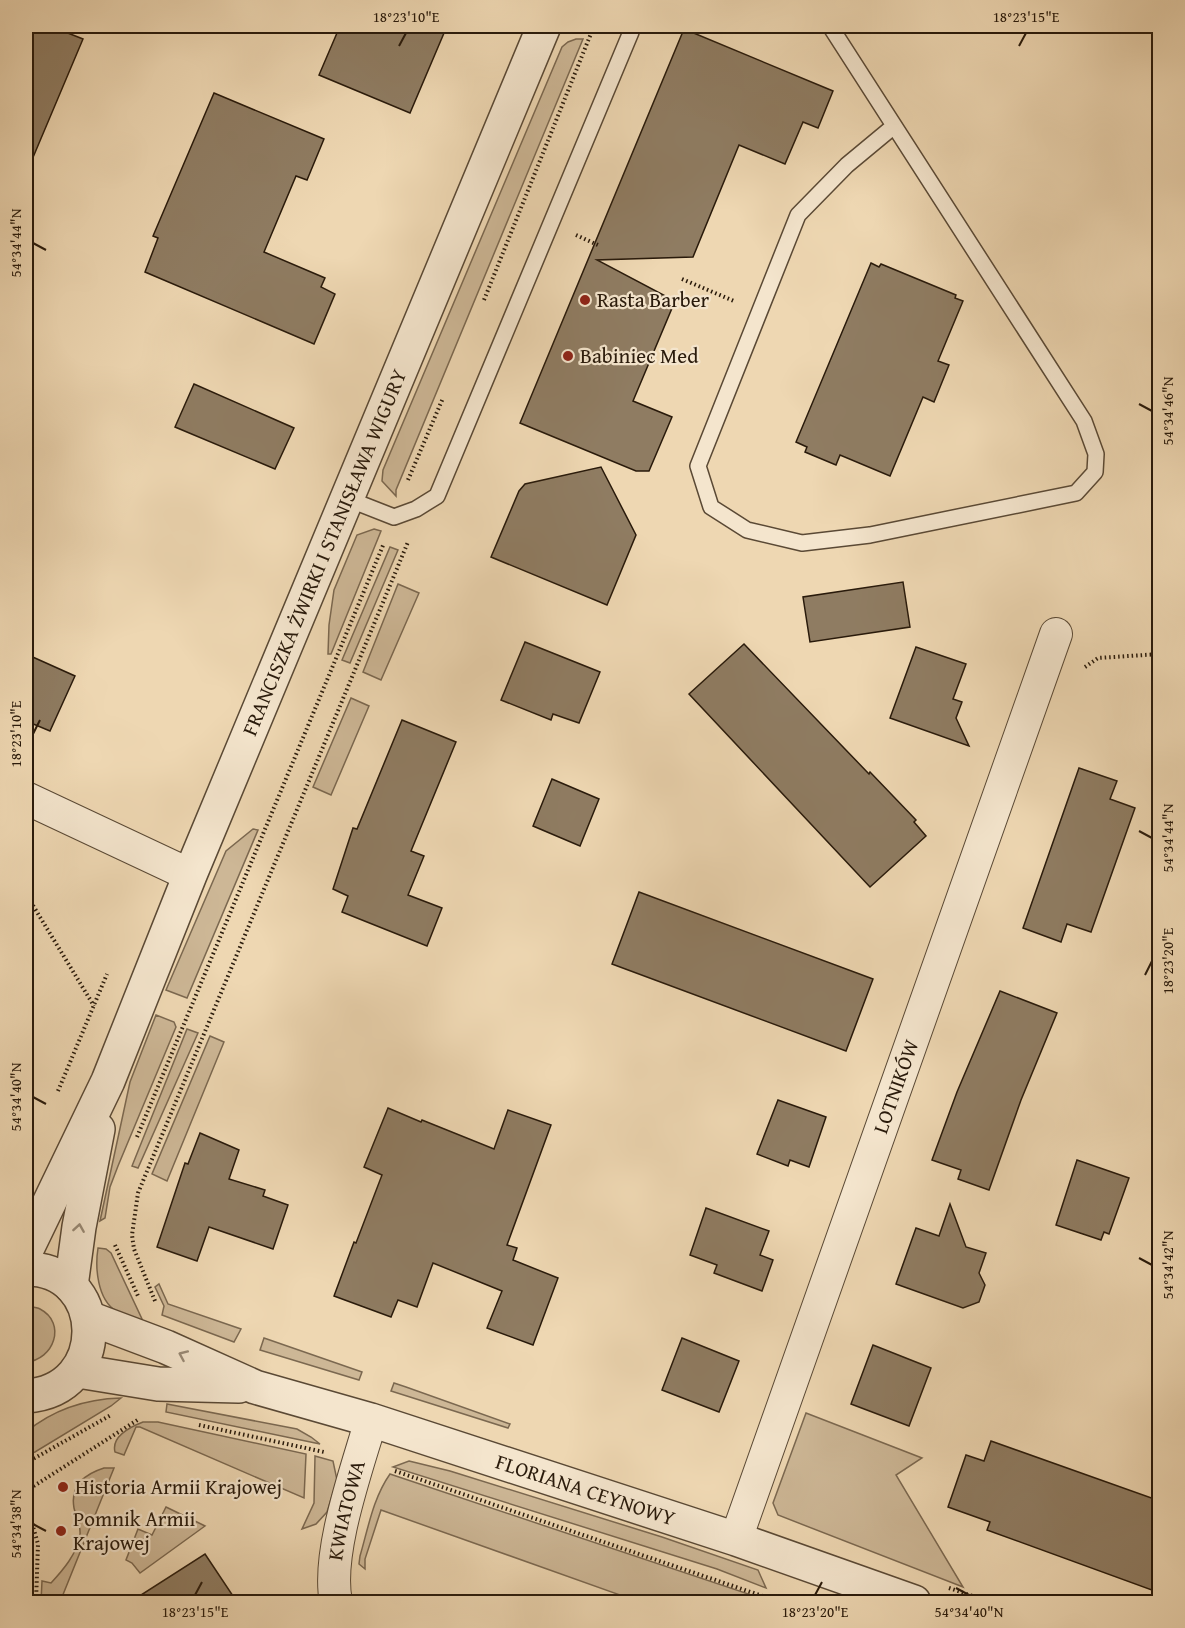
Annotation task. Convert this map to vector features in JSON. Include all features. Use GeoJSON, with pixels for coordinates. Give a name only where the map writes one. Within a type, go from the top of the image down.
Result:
{"type":"FeatureCollection","features":[{"type":"Feature","properties":{"kind":"street","name":"FRANCISZKA ŻWIRKI I STANISŁAWA WIGURY"},"geometry":{"type":"LineString","coordinates":[[26,1251],[108,1081],[190,875],[544,26]]}},
{"type":"Feature","properties":{"kind":"street","name":"LOTNIKÓW"},"geometry":{"type":"LineString","coordinates":[[736,1539],[1056,634]]}},
{"type":"Feature","properties":{"kind":"street"},"geometry":{"type":"LineString","coordinates":[[26,798],[190,875]]}},
{"type":"Feature","properties":{"kind":"street","name":"FRANCISZKA ŻWIRKI I STANISŁAWA WIGURY"},"geometry":{"type":"LineString","coordinates":[[71,1286],[79,1227],[108,1081]]}},
{"type":"Feature","properties":{"kind":"street"},"geometry":{"type":"LineString","coordinates":[[26,1269],[36,1269],[54,1275],[71,1286],[82,1301],[89,1318],[90,1336],[86,1354],[78,1371],[55,1389],[26,1396]]}},
{"type":"Feature","properties":{"kind":"street","name":"FLORIANA CEYNOWY"},"geometry":{"type":"LineString","coordinates":[[89,1318],[151,1330],[255,1387],[371,1420],[736,1539],[914,1602]]}},
{"type":"Feature","properties":{"kind":"street","name":"FLORIANA CEYNOWY"},"geometry":{"type":"LineString","coordinates":[[78,1371],[148,1382],[255,1387]]}},
{"type":"Feature","properties":{"kind":"street","name":"KWIATOWA"},"geometry":{"type":"LineString","coordinates":[[336,1602],[334,1595],[335,1555],[371,1420]]}},
{"type":"Feature","properties":{"kind":"lane"},"geometry":{"type":"LineString","coordinates":[[830,26],[1084,421],[1096,454],[1095,472],[1076,493],[870,536],[802,543],[747,530],[711,507],[698,466],[798,215],[847,165],[894,126]]}},
{"type":"Feature","properties":{"kind":"lane"},"geometry":{"type":"LineString","coordinates":[[348,499],[394,517],[416,509],[437,496],[631,32]]}},
{"type":"Feature","properties":{"kind":"path"},"geometry":{"type":"LineString","coordinates":[[481,308],[594,26]]}},
{"type":"Feature","properties":{"kind":"path"},"geometry":{"type":"LineString","coordinates":[[682,279],[759,312]]}},
{"type":"Feature","properties":{"kind":"path"},"geometry":{"type":"LineString","coordinates":[[132,1148],[446,393]]}},
{"type":"Feature","properties":{"kind":"path"},"geometry":{"type":"LineString","coordinates":[[151,1330],[156,1312],[155,1301],[139,1265],[132,1235],[138,1193],[416,524],[416,509]]}},
{"type":"Feature","properties":{"kind":"path"},"geometry":{"type":"LineString","coordinates":[[1082,670],[1098,658],[1160,654]]}},
{"type":"Feature","properties":{"kind":"path"},"geometry":{"type":"LineString","coordinates":[[26,894],[93,1005],[99,1035],[122,1046]]}},
{"type":"Feature","properties":{"kind":"path"},"geometry":{"type":"LineString","coordinates":[[113,1240],[151,1330]]}},
{"type":"Feature","properties":{"kind":"path"},"geometry":{"type":"LineString","coordinates":[[26,1463],[117,1411],[148,1382]]}},
{"type":"Feature","properties":{"kind":"path"},"geometry":{"type":"LineString","coordinates":[[26,1491],[146,1414],[148,1382]]}},
{"type":"Feature","properties":{"kind":"path"},"geometry":{"type":"LineString","coordinates":[[191,1424],[360,1459],[780,1602]]}},
{"type":"Feature","properties":{"kind":"path"},"geometry":{"type":"LineString","coordinates":[[26,1502],[38,1544],[36,1602]]}},
{"type":"Feature","properties":{"kind":"shaded area"},"geometry":{"type":"Polygon","coordinates":[[[576,39],[583,39],[396,490],[396,496],[382,481],[383,470],[562,47],[576,39]]]}},
{"type":"Feature","properties":{"kind":"shaded area"},"geometry":{"type":"Polygon","coordinates":[[[374,529],[381,531],[331,654],[328,654],[334,590],[357,535],[374,529]]]}},
{"type":"Feature","properties":{"kind":"shaded area"},"geometry":{"type":"Polygon","coordinates":[[[390,547],[398,550],[350,663],[342,660],[390,547]]]}},
{"type":"Feature","properties":{"kind":"shaded area"},"geometry":{"type":"Polygon","coordinates":[[[398,584],[419,593],[381,680],[363,672],[398,584]]]}},
{"type":"Feature","properties":{"kind":"shaded area"},"geometry":{"type":"Polygon","coordinates":[[[351,698],[369,706],[331,795],[313,787],[351,698]]]}},
{"type":"Feature","properties":{"kind":"shaded area"},"geometry":{"type":"Polygon","coordinates":[[[253,829],[258,830],[187,998],[166,990],[226,851],[253,829]]]}},
{"type":"Feature","properties":{"kind":"shaded area"},"geometry":{"type":"Polygon","coordinates":[[[156,1015],[174,1022],[176,1027],[110,1187],[105,1218],[100,1221],[130,1082],[156,1015]]]}},
{"type":"Feature","properties":{"kind":"shaded area"},"geometry":{"type":"Polygon","coordinates":[[[187,1029],[198,1033],[138,1168],[132,1166],[187,1029]]]}},
{"type":"Feature","properties":{"kind":"shaded area"},"geometry":{"type":"Polygon","coordinates":[[[210,1036],[224,1042],[167,1181],[152,1174],[210,1036]]]}},
{"type":"Feature","properties":{"kind":"shaded area"},"geometry":{"type":"Polygon","coordinates":[[[98,1248],[106,1249],[111,1253],[142,1319],[142,1324],[116,1311],[105,1299],[97,1273],[98,1248]]]}},
{"type":"Feature","properties":{"kind":"shaded area"},"geometry":{"type":"Polygon","coordinates":[[[159,1284],[168,1304],[241,1329],[234,1342],[162,1315],[164,1306],[155,1287],[159,1284]]]}},
{"type":"Feature","properties":{"kind":"shaded area"},"geometry":{"type":"Polygon","coordinates":[[[26,1306],[38,1308],[48,1315],[55,1331],[54,1340],[44,1355],[26,1362],[26,1306]]]}},
{"type":"Feature","properties":{"kind":"shaded area"},"geometry":{"type":"Polygon","coordinates":[[[264,1338],[362,1372],[359,1380],[260,1350],[264,1338]]]}},
{"type":"Feature","properties":{"kind":"shaded area"},"geometry":{"type":"Polygon","coordinates":[[[394,1383],[510,1424],[508,1428],[391,1391],[394,1383]]]}},
{"type":"Feature","properties":{"kind":"shaded area"},"geometry":{"type":"Polygon","coordinates":[[[121,1398],[35,1452],[26,1454],[26,1432],[48,1417],[83,1403],[121,1398]]]}},
{"type":"Feature","properties":{"kind":"shaded area"},"geometry":{"type":"Polygon","coordinates":[[[167,1404],[297,1429],[320,1444],[166,1412],[167,1404]]]}},
{"type":"Feature","properties":{"kind":"shaded area"},"geometry":{"type":"Polygon","coordinates":[[[806,1413],[922,1458],[896,1475],[963,1587],[778,1515],[773,1503],[806,1413]]]}},
{"type":"Feature","properties":{"kind":"shaded area"},"geometry":{"type":"Polygon","coordinates":[[[143,1422],[158,1422],[306,1454],[304,1498],[140,1427],[136,1427],[124,1455],[115,1452],[116,1441],[119,1437],[127,1429],[143,1422]]]}},
{"type":"Feature","properties":{"kind":"shaded area"},"geometry":{"type":"Polygon","coordinates":[[[315,1456],[333,1461],[337,1480],[327,1512],[316,1524],[302,1529],[314,1503],[315,1456]]]}},
{"type":"Feature","properties":{"kind":"shaded area"},"geometry":{"type":"Polygon","coordinates":[[[409,1461],[450,1471],[662,1537],[758,1570],[766,1588],[717,1569],[393,1467],[409,1461]]]}},
{"type":"Feature","properties":{"kind":"shaded area"},"geometry":{"type":"Polygon","coordinates":[[[104,1468],[114,1468],[60,1602],[41,1602],[42,1581],[51,1583],[76,1549],[80,1528],[74,1508],[74,1493],[85,1477],[104,1468]]]}},
{"type":"Feature","properties":{"kind":"shaded area"},"geometry":{"type":"Polygon","coordinates":[[[390,1474],[772,1602],[627,1602],[623,1596],[381,1510],[365,1559],[365,1569],[359,1564],[360,1556],[375,1503],[390,1474]]]}},
{"type":"Feature","properties":{"kind":"shaded area"},"geometry":{"type":"Polygon","coordinates":[[[166,1507],[205,1526],[140,1573],[132,1563],[126,1560],[138,1529],[152,1535],[166,1507]]]}},
{"type":"Feature","properties":{"kind":"shaded area"},"geometry":{"type":"Polygon","coordinates":[[[26,1520],[31,1585],[28,1602],[26,1602],[26,1520]]]}},
{"type":"Feature","properties":{"kind":"building"},"geometry":{"type":"Polygon","coordinates":[[[26,26],[50,26],[83,39],[26,174],[26,26]]]}},
{"type":"Feature","properties":{"kind":"building"},"geometry":{"type":"Polygon","coordinates":[[[340,26],[447,26],[410,113],[319,75],[340,26]]]}},
{"type":"Feature","properties":{"kind":"building"},"geometry":{"type":"Polygon","coordinates":[[[684,29],[833,91],[818,128],[803,122],[785,164],[739,145],[693,257],[597,260],[675,301],[633,401],[672,417],[649,471],[636,471],[520,423],[684,29]]]}},
{"type":"Feature","properties":{"kind":"building"},"geometry":{"type":"Polygon","coordinates":[[[214,93],[324,139],[307,180],[296,176],[264,252],[325,278],[321,287],[335,294],[314,344],[145,272],[158,238],[153,236],[214,93]]]}},
{"type":"Feature","properties":{"kind":"building"},"geometry":{"type":"Polygon","coordinates":[[[871,263],[879,267],[881,264],[956,295],[955,298],[963,301],[938,361],[949,365],[934,402],[923,397],[890,476],[840,455],[836,465],[805,452],[807,447],[796,442],[871,263]]]}},
{"type":"Feature","properties":{"kind":"building"},"geometry":{"type":"Polygon","coordinates":[[[194,384],[294,428],[275,469],[175,427],[194,384]]]}},
{"type":"Feature","properties":{"kind":"building"},"geometry":{"type":"Polygon","coordinates":[[[601,467],[636,535],[607,605],[491,557],[519,491],[525,484],[601,467]]]}},
{"type":"Feature","properties":{"kind":"building"},"geometry":{"type":"Polygon","coordinates":[[[903,582],[910,627],[810,642],[803,597],[903,582]]]}},
{"type":"Feature","properties":{"kind":"building"},"geometry":{"type":"Polygon","coordinates":[[[525,642],[600,672],[579,723],[553,714],[551,720],[501,700],[525,642]]]}},
{"type":"Feature","properties":{"kind":"building"},"geometry":{"type":"Polygon","coordinates":[[[744,644],[916,820],[914,822],[926,836],[870,887],[689,694],[744,644]]]}},
{"type":"Feature","properties":{"kind":"building"},"geometry":{"type":"Polygon","coordinates":[[[916,647],[966,664],[953,699],[962,702],[956,718],[969,746],[890,718],[916,647]]]}},
{"type":"Feature","properties":{"kind":"building"},"geometry":{"type":"Polygon","coordinates":[[[26,654],[75,676],[50,731],[26,721],[26,654]]]}},
{"type":"Feature","properties":{"kind":"building"},"geometry":{"type":"Polygon","coordinates":[[[402,720],[456,742],[411,851],[424,856],[408,895],[442,908],[427,946],[342,912],[348,896],[333,889],[353,828],[357,829],[402,720]]]}},
{"type":"Feature","properties":{"kind":"building"},"geometry":{"type":"Polygon","coordinates":[[[1079,768],[1117,781],[1110,799],[1135,808],[1091,932],[1067,924],[1061,942],[1023,928],[1079,768]]]}},
{"type":"Feature","properties":{"kind":"building"},"geometry":{"type":"Polygon","coordinates":[[[552,779],[599,799],[580,846],[533,826],[552,779]]]}},
{"type":"Feature","properties":{"kind":"building"},"geometry":{"type":"Polygon","coordinates":[[[639,892],[873,979],[846,1051],[612,964],[639,892]]]}},
{"type":"Feature","properties":{"kind":"building"},"geometry":{"type":"Polygon","coordinates":[[[1000,991],[1057,1013],[1021,1100],[989,1190],[958,1179],[961,1170],[932,1160],[957,1092],[1000,991]]]}},
{"type":"Feature","properties":{"kind":"building"},"geometry":{"type":"Polygon","coordinates":[[[778,1100],[826,1117],[809,1167],[790,1160],[788,1166],[757,1154],[778,1100]]]}},
{"type":"Feature","properties":{"kind":"building"},"geometry":{"type":"Polygon","coordinates":[[[388,1108],[494,1149],[508,1110],[551,1125],[507,1245],[517,1248],[513,1260],[558,1278],[533,1345],[487,1328],[502,1291],[433,1263],[417,1307],[398,1300],[391,1317],[334,1296],[382,1175],[364,1167],[388,1108]]]}},
{"type":"Feature","properties":{"kind":"building"},"geometry":{"type":"Polygon","coordinates":[[[200,1133],[239,1150],[229,1179],[265,1190],[263,1196],[288,1205],[273,1249],[209,1227],[197,1261],[157,1247],[185,1163],[188,1164],[200,1133]]]}},
{"type":"Feature","properties":{"kind":"building"},"geometry":{"type":"Polygon","coordinates":[[[1077,1160],[1129,1178],[1109,1234],[1104,1232],[1101,1240],[1056,1225],[1077,1160]]]}},
{"type":"Feature","properties":{"kind":"building"},"geometry":{"type":"Polygon","coordinates":[[[950,1204],[966,1247],[986,1253],[979,1273],[985,1285],[979,1302],[963,1308],[896,1284],[916,1228],[939,1236],[950,1204]]]}},
{"type":"Feature","properties":{"kind":"building"},"geometry":{"type":"Polygon","coordinates":[[[706,1208],[769,1231],[760,1255],[773,1260],[762,1291],[714,1273],[717,1265],[690,1255],[706,1208]]]}},
{"type":"Feature","properties":{"kind":"building"},"geometry":{"type":"Polygon","coordinates":[[[682,1338],[739,1361],[719,1412],[662,1390],[682,1338]]]}},
{"type":"Feature","properties":{"kind":"building"},"geometry":{"type":"Polygon","coordinates":[[[873,1345],[931,1368],[909,1426],[851,1404],[873,1345]]]}},
{"type":"Feature","properties":{"kind":"building"},"geometry":{"type":"Polygon","coordinates":[[[991,1441],[1160,1501],[1160,1593],[987,1530],[990,1522],[948,1507],[966,1455],[984,1461],[991,1441]]]}},
{"type":"Feature","properties":{"kind":"building"},"geometry":{"type":"Polygon","coordinates":[[[205,1554],[237,1602],[130,1602],[205,1554]]]}},
{"type":"Feature","properties":{"kind":"place","name":"Rasta Barber"},"geometry":{"type":"Point","coordinates":[585,300]}},
{"type":"Feature","properties":{"kind":"place","name":"Babiniec Med"},"geometry":{"type":"Point","coordinates":[568,356]}},
{"type":"Feature","properties":{"kind":"place","name":"Historia Armii Krajowej"},"geometry":{"type":"Point","coordinates":[63,1487]}},
{"type":"Feature","properties":{"kind":"place","name":"Pomnik Armii Krajowej"},"geometry":{"type":"Point","coordinates":[61,1531]}}]}
